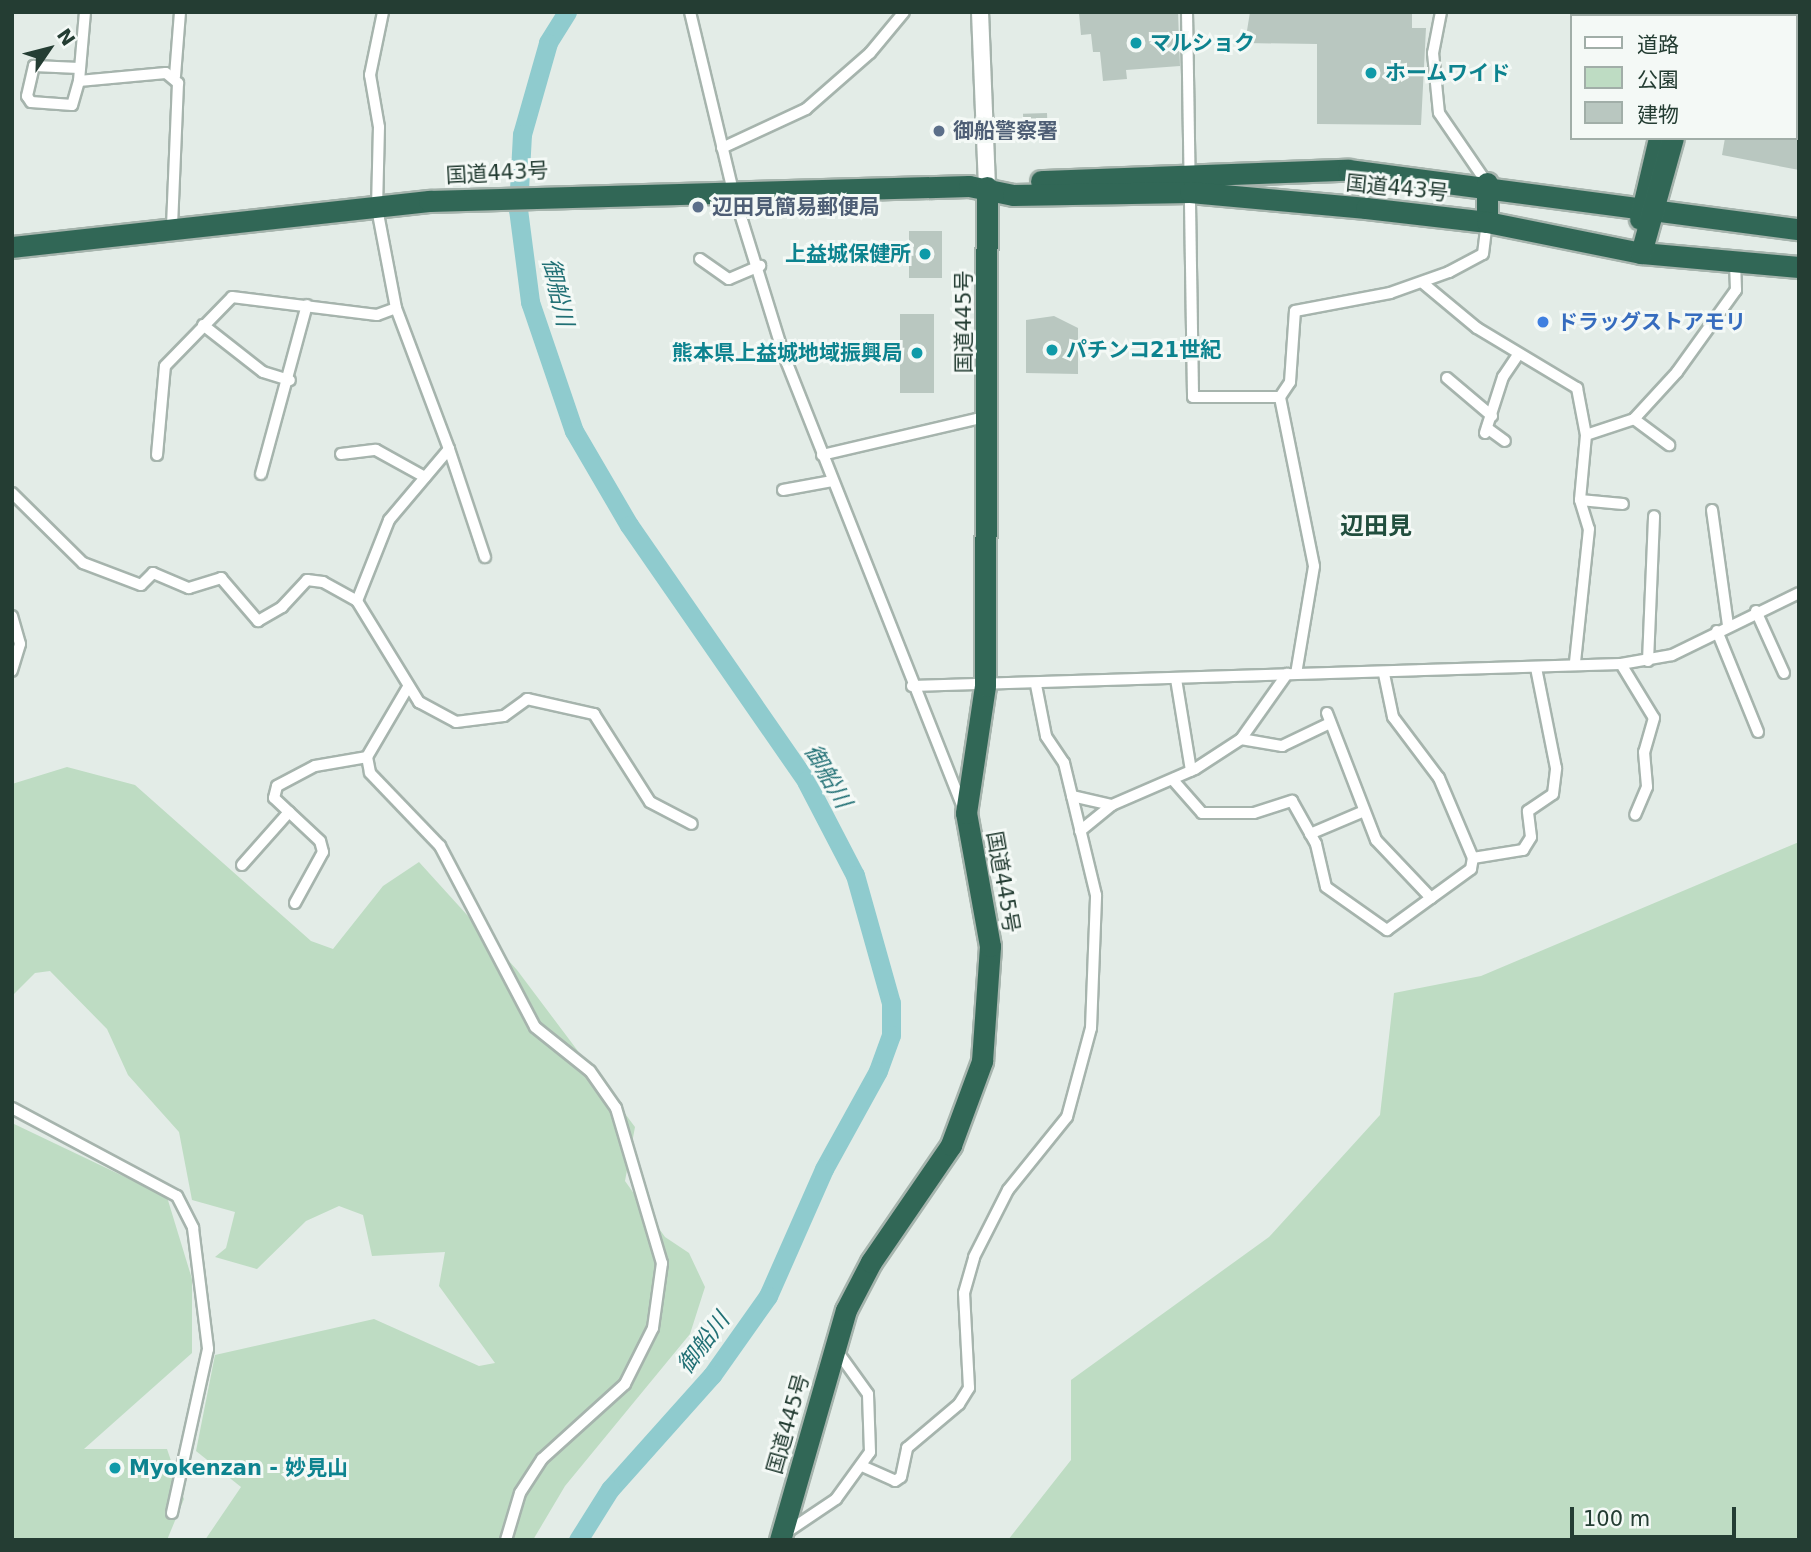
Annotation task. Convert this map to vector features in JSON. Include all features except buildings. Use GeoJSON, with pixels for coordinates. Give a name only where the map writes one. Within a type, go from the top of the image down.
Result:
{"type":"FeatureCollection","features":[{"type":"Feature","properties":{"kind":"highway"},"geometry":{"type":"LineString","coordinates":[[1641,253],[1659,140]]}},
{"type":"Feature","properties":{"kind":"highway"},"geometry":{"type":"LineString","coordinates":[[1649,207],[1672,140]]}},
{"type":"Feature","properties":{"kind":"highway","name":"国道443号"},"geometry":{"type":"LineString","coordinates":[[12,247],[429,201],[601,193],[1190,182],[1348,170],[1487,183],[1797,229]]}},
{"type":"Feature","properties":{"kind":"highway","name":"国道443号"},"geometry":{"type":"LineString","coordinates":[[1190,182],[1487,222],[1641,253],[1735,264],[1796,267]]}},
{"type":"Feature","properties":{"kind":"highway"},"geometry":{"type":"LineString","coordinates":[[1487,183],[1487,222]]}},
{"type":"Feature","properties":{"kind":"highway","name":"国道445号"},"geometry":{"type":"LineString","coordinates":[[781,1538],[835,1348],[871,1262],[951,1145],[982,1061],[990,947],[967,813],[985,686],[989,415],[987,187]]}},
{"type":"Feature","properties":{"kind":"highway"},"geometry":{"type":"LineString","coordinates":[[1796,267],[1797,229]]}},
{"type":"Feature","properties":{"kind":"street"},"geometry":{"type":"LineString","coordinates":[[79,68],[34,66],[27,96],[31,102],[72,104],[79,80],[85,12]]}},
{"type":"Feature","properties":{"kind":"street"},"geometry":{"type":"LineString","coordinates":[[172,229],[175,76],[180,12]]}},
{"type":"Feature","properties":{"kind":"street"},"geometry":{"type":"LineString","coordinates":[[383,12],[370,75],[379,127],[377,208],[396,308],[449,449],[485,557]]}},
{"type":"Feature","properties":{"kind":"street"},"geometry":{"type":"LineString","coordinates":[[722,148],[806,109],[870,53],[904,12]]}},
{"type":"Feature","properties":{"kind":"street"},"geometry":{"type":"LineString","coordinates":[[981,12],[987,187]]}},
{"type":"Feature","properties":{"kind":"street"},"geometry":{"type":"LineString","coordinates":[[1187,12],[1193,397],[1280,397]]}},
{"type":"Feature","properties":{"kind":"street"},"geometry":{"type":"LineString","coordinates":[[1441,12],[1433,53],[1439,113],[1487,183]]}},
{"type":"Feature","properties":{"kind":"street"},"geometry":{"type":"LineString","coordinates":[[692,13],[733,191],[822,455],[912,686],[967,813]]}},
{"type":"Feature","properties":{"kind":"street"},"geometry":{"type":"LineString","coordinates":[[79,80],[175,76]]}},
{"type":"Feature","properties":{"kind":"street"},"geometry":{"type":"LineString","coordinates":[[1080,831],[1112,805],[1191,771],[1241,739],[1292,674],[1314,566],[1280,397],[1290,382],[1298,308],[1424,284],[1483,254],[1487,222]]}},
{"type":"Feature","properties":{"kind":"street"},"geometry":{"type":"LineString","coordinates":[[700,259],[729,279],[760,267]]}},
{"type":"Feature","properties":{"kind":"street"},"geometry":{"type":"LineString","coordinates":[[1586,435],[1634,419],[1678,372],[1736,290],[1735,264]]}},
{"type":"Feature","properties":{"kind":"street"},"geometry":{"type":"LineString","coordinates":[[1424,284],[1518,355],[1570,379],[1586,435],[1580,500],[1589,529],[1576,663]]}},
{"type":"Feature","properties":{"kind":"street"},"geometry":{"type":"LineString","coordinates":[[157,455],[164,366],[203,325],[238,295],[377,314],[396,308]]}},
{"type":"Feature","properties":{"kind":"street"},"geometry":{"type":"LineString","coordinates":[[261,474],[290,380],[307,305]]}},
{"type":"Feature","properties":{"kind":"street"},"geometry":{"type":"LineString","coordinates":[[203,325],[263,372],[290,380]]}},
{"type":"Feature","properties":{"kind":"street"},"geometry":{"type":"LineString","coordinates":[[1505,440],[1486,431],[1503,377],[1518,355]]}},
{"type":"Feature","properties":{"kind":"street"},"geometry":{"type":"LineString","coordinates":[[1447,378],[1492,416]]}},
{"type":"Feature","properties":{"kind":"street"},"geometry":{"type":"LineString","coordinates":[[822,455],[989,415]]}},
{"type":"Feature","properties":{"kind":"street"},"geometry":{"type":"LineString","coordinates":[[1634,419],[1669,445]]}},
{"type":"Feature","properties":{"kind":"street"},"geometry":{"type":"LineString","coordinates":[[357,601],[389,520],[449,449]]}},
{"type":"Feature","properties":{"kind":"street"},"geometry":{"type":"LineString","coordinates":[[341,454],[376,450],[425,477]]}},
{"type":"Feature","properties":{"kind":"street"},"geometry":{"type":"LineString","coordinates":[[783,490],[832,481]]}},
{"type":"Feature","properties":{"kind":"street"},"geometry":{"type":"LineString","coordinates":[[12,493],[83,564],[141,585],[152,573],[189,588],[221,578],[258,621],[282,607],[307,580],[357,601],[419,702],[456,722],[505,716],[527,699],[594,714],[650,802],[692,824]]}},
{"type":"Feature","properties":{"kind":"street"},"geometry":{"type":"LineString","coordinates":[[1580,500],[1623,504]]}},
{"type":"Feature","properties":{"kind":"street"},"geometry":{"type":"LineString","coordinates":[[1712,510],[1728,625]]}},
{"type":"Feature","properties":{"kind":"street"},"geometry":{"type":"LineString","coordinates":[[1648,661],[1654,516]]}},
{"type":"Feature","properties":{"kind":"street"},"geometry":{"type":"LineString","coordinates":[[912,686],[1036,685],[1292,674],[1384,674],[1536,668],[1576,663],[1621,664],[1648,661],[1799,593]]}},
{"type":"Feature","properties":{"kind":"street"},"geometry":{"type":"LineString","coordinates":[[1756,611],[1784,673]]}},
{"type":"Feature","properties":{"kind":"street"},"geometry":{"type":"LineString","coordinates":[[12,616],[20,644],[12,671]]}},
{"type":"Feature","properties":{"kind":"street"},"geometry":{"type":"LineString","coordinates":[[1717,631],[1758,732]]}},
{"type":"Feature","properties":{"kind":"street"},"geometry":{"type":"LineString","coordinates":[[1621,664],[1654,718],[1644,752],[1647,787],[1634,815]]}},
{"type":"Feature","properties":{"kind":"street"},"geometry":{"type":"LineString","coordinates":[[1473,858],[1523,850],[1531,836],[1528,811],[1553,794],[1555,742],[1536,668]]}},
{"type":"Feature","properties":{"kind":"street"},"geometry":{"type":"LineString","coordinates":[[1173,780],[1202,813],[1254,813],[1292,801],[1310,834],[1326,887],[1384,930],[1471,869],[1473,858],[1439,778],[1393,717],[1384,674]]}},
{"type":"Feature","properties":{"kind":"street"},"geometry":{"type":"LineString","coordinates":[[1176,679],[1191,771]]}},
{"type":"Feature","properties":{"kind":"street"},"geometry":{"type":"LineString","coordinates":[[862,1466],[895,1481],[901,1477],[907,1448],[959,1404],[969,1388],[964,1293],[974,1256],[1008,1190],[1067,1116],[1077,1089],[1098,953],[1096,895],[1064,763],[1046,736],[1036,685]]}},
{"type":"Feature","properties":{"kind":"street"},"geometry":{"type":"LineString","coordinates":[[408,687],[367,757],[370,773],[440,846],[464,884],[535,1027],[590,1071],[616,1108],[662,1263],[653,1328],[625,1384],[542,1459],[520,1493],[506,1540]]}},
{"type":"Feature","properties":{"kind":"street"},"geometry":{"type":"LineString","coordinates":[[1241,739],[1282,746],[1328,718],[1362,812],[1385,852],[1432,898]]}},
{"type":"Feature","properties":{"kind":"street"},"geometry":{"type":"LineString","coordinates":[[295,903],[323,852],[320,841],[274,797],[277,786],[314,766],[367,757]]}},
{"type":"Feature","properties":{"kind":"street"},"geometry":{"type":"LineString","coordinates":[[1072,796],[1112,805]]}},
{"type":"Feature","properties":{"kind":"street"},"geometry":{"type":"LineString","coordinates":[[242,865],[289,812]]}},
{"type":"Feature","properties":{"kind":"street"},"geometry":{"type":"LineString","coordinates":[[1310,834],[1362,812]]}},
{"type":"Feature","properties":{"kind":"street"},"geometry":{"type":"LineString","coordinates":[[12,1108],[177,1196],[193,1228],[208,1349],[172,1513]]}},
{"type":"Feature","properties":{"kind":"street"},"geometry":{"type":"LineString","coordinates":[[781,1538],[836,1499],[870,1452],[868,1394],[835,1348]]}},
{"type":"Feature","properties":{"kind":"green space"},"geometry":{"type":"Polygon","coordinates":[[[67,767],[135,785],[311,941],[333,949],[383,886],[419,862],[517,970],[635,1127],[625,1181],[665,1237],[689,1253],[705,1287],[690,1334],[565,1486],[533,1540],[205,1540],[241,1487],[196,1451],[215,1355],[374,1319],[479,1366],[495,1363],[439,1286],[445,1252],[372,1256],[363,1215],[339,1206],[306,1221],[257,1269],[215,1257],[226,1248],[235,1212],[192,1200],[179,1132],[128,1075],[107,1029],[50,971],[35,973],[12,996],[12,784],[67,767]]]}},
{"type":"Feature","properties":{"kind":"green space"},"geometry":{"type":"Polygon","coordinates":[[[1799,842],[1799,1540],[1008,1540],[1071,1460],[1071,1380],[1269,1237],[1380,1115],[1394,993],[1481,976],[1799,842]]]}},
{"type":"Feature","properties":{"kind":"green space"},"geometry":{"type":"Polygon","coordinates":[[[12,1123],[167,1197],[192,1279],[192,1353],[84,1449],[167,1449],[184,1499],[167,1540],[12,1540],[12,1123]]]}},
{"type":"Feature","properties":{"kind":"waterway","name":"御船川"},"geometry":{"type":"LineString","coordinates":[[567,12],[548,43],[522,134],[518,209],[530,302],[574,431],[629,525],[806,781],[855,875],[891,1003],[891,1035],[878,1071],[824,1169],[768,1296],[712,1375],[610,1489],[578,1540]]}},
{"type":"Feature","properties":{"kind":"place","name":"マルショク"},"geometry":{"type":"Point","coordinates":[1136,43]}},
{"type":"Feature","properties":{"kind":"place","name":"ホームワイド"},"geometry":{"type":"Point","coordinates":[1371,73]}},
{"type":"Feature","properties":{"kind":"place","name":"御船警察署"},"geometry":{"type":"Point","coordinates":[939,131]}},
{"type":"Feature","properties":{"kind":"place","name":"辺田見簡易郵便局"},"geometry":{"type":"Point","coordinates":[698,207]}},
{"type":"Feature","properties":{"kind":"place","name":"上益城保健所"},"geometry":{"type":"Point","coordinates":[925,254]}},
{"type":"Feature","properties":{"kind":"place","name":"ドラッグストアモリ"},"geometry":{"type":"Point","coordinates":[1543,322]}},
{"type":"Feature","properties":{"kind":"place","name":"パチンコ21世紀"},"geometry":{"type":"Point","coordinates":[1052,350]}},
{"type":"Feature","properties":{"kind":"place","name":"熊本県上益城地域振興局"},"geometry":{"type":"Point","coordinates":[917,353]}},
{"type":"Feature","properties":{"kind":"place","name":"Myokenzan - 妙見山"},"geometry":{"type":"Point","coordinates":[115,1468]}},
{"type":"Feature","properties":{"kind":"district","name":"辺田見"},"geometry":{"type":"Point","coordinates":[1376,527]}}]}
